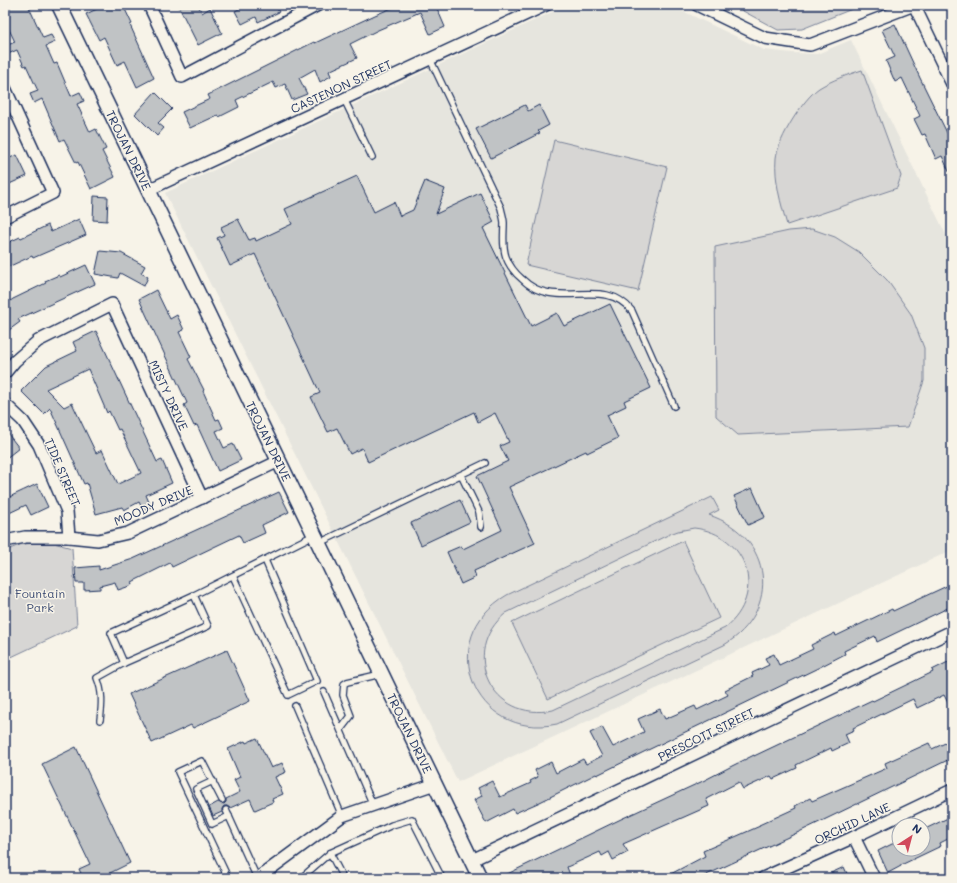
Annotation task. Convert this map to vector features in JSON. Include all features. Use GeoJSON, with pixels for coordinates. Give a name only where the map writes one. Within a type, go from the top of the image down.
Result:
{"type":"FeatureCollection","features":[{"type":"Feature","properties":{"kind":"street","name":"TROJAN DRIVE"},"geometry":{"type":"LineString","coordinates":[[59,5],[480,878]]}},
{"type":"Feature","properties":{"kind":"street"},"geometry":{"type":"LineString","coordinates":[[149,5],[182,77],[305,8],[318,5]]}},
{"type":"Feature","properties":{"kind":"street","name":"CASTENON STREET"},"geometry":{"type":"LineString","coordinates":[[148,190],[546,5]]}},
{"type":"Feature","properties":{"kind":"street"},"geometry":{"type":"LineString","coordinates":[[697,5],[765,38],[810,46],[914,5],[952,84]]}},
{"type":"Feature","properties":{"kind":"street"},"geometry":{"type":"LineString","coordinates":[[5,88],[53,193],[5,217]]}},
{"type":"Feature","properties":{"kind":"street","name":"MISTY DRIVE"},"geometry":{"type":"LineString","coordinates":[[5,373],[14,362],[38,341],[112,304],[202,498]]}},
{"type":"Feature","properties":{"kind":"street","name":"TIDE STREET"},"geometry":{"type":"LineString","coordinates":[[5,404],[23,421],[39,445],[67,511],[69,537]]}},
{"type":"Feature","properties":{"kind":"street","name":"MOODY DRIVE"},"geometry":{"type":"LineString","coordinates":[[5,541],[25,537],[69,537],[98,540],[128,533],[279,461]]}},
{"type":"Feature","properties":{"kind":"street","name":"PRESCOTT STREET"},"geometry":{"type":"LineString","coordinates":[[472,860],[952,631]]}},
{"type":"Feature","properties":{"kind":"street"},"geometry":{"type":"LineString","coordinates":[[258,878],[342,816],[435,784]]}},
{"type":"Feature","properties":{"kind":"street","name":"ORCHID LANE"},"geometry":{"type":"LineString","coordinates":[[763,878],[854,837],[952,790]]}},
{"type":"Feature","properties":{"kind":"street"},"geometry":{"type":"LineString","coordinates":[[854,837],[874,878]]}},
{"type":"Feature","properties":{"kind":"lane"},"geometry":{"type":"LineString","coordinates":[[430,59],[501,208],[504,222],[503,239],[506,257],[517,274],[533,289],[546,293],[563,295],[596,293],[610,295],[627,305],[632,311],[674,406]]}},
{"type":"Feature","properties":{"kind":"lane"},"geometry":{"type":"LineString","coordinates":[[344,99],[372,157]]}},
{"type":"Feature","properties":{"kind":"lane"},"geometry":{"type":"LineString","coordinates":[[124,663],[111,633],[194,595],[265,560],[317,539],[485,463]]}},
{"type":"Feature","properties":{"kind":"lane"},"geometry":{"type":"LineString","coordinates":[[461,475],[479,512],[481,527]]}},
{"type":"Feature","properties":{"kind":"lane"},"geometry":{"type":"LineString","coordinates":[[233,576],[288,695],[317,681],[265,560]]}},
{"type":"Feature","properties":{"kind":"lane"},"geometry":{"type":"LineString","coordinates":[[100,720],[102,697],[97,678],[124,663],[208,626],[194,595]]}},
{"type":"Feature","properties":{"kind":"lane"},"geometry":{"type":"LineString","coordinates":[[341,729],[351,716],[343,695],[344,684],[382,673]]}},
{"type":"Feature","properties":{"kind":"lane"},"geometry":{"type":"LineString","coordinates":[[324,692],[373,805]]}},
{"type":"Feature","properties":{"kind":"lane"},"geometry":{"type":"LineString","coordinates":[[295,706],[342,816]]}},
{"type":"Feature","properties":{"kind":"lane"},"geometry":{"type":"LineString","coordinates":[[222,800],[202,761],[178,772],[228,878]]}},
{"type":"Feature","properties":{"kind":"lane"},"geometry":{"type":"LineString","coordinates":[[213,781],[196,789],[212,824],[229,816]]}},
{"type":"Feature","properties":{"kind":"lane"},"geometry":{"type":"LineString","coordinates":[[226,810],[258,878]]}},
{"type":"Feature","properties":{"kind":"lane"},"geometry":{"type":"LineString","coordinates":[[301,878],[330,853],[392,825],[412,819],[442,878]]}},
{"type":"Feature","properties":{"kind":"lane"},"geometry":{"type":"LineString","coordinates":[[330,853],[343,878]]}},
{"type":"Feature","properties":{"kind":"shaded area"},"geometry":{"type":"Polygon","coordinates":[[[567,5],[670,5],[764,50],[817,54],[851,40],[952,247],[952,550],[458,782],[165,193],[567,5]]]}},
{"type":"Feature","properties":{"kind":"green space"},"geometry":{"type":"Polygon","coordinates":[[[732,5],[862,5],[802,29],[778,30],[732,5]]]}},
{"type":"Feature","properties":{"kind":"green space"},"geometry":{"type":"Polygon","coordinates":[[[862,70],[901,176],[897,188],[787,225],[780,200],[776,175],[776,158],[786,130],[806,101],[819,88],[862,70]]]}},
{"type":"Feature","properties":{"kind":"green space"},"geometry":{"type":"Polygon","coordinates":[[[554,140],[667,167],[638,291],[526,265],[554,140]]]}},
{"type":"Feature","properties":{"kind":"green space"},"geometry":{"type":"Polygon","coordinates":[[[812,229],[835,237],[859,252],[887,280],[911,314],[924,348],[924,381],[908,427],[738,435],[716,416],[715,247],[789,231],[812,229]]]}},
{"type":"Feature","properties":{"kind":"green space"},"geometry":{"type":"Polygon","coordinates":[[[712,497],[719,510],[709,515],[730,525],[746,539],[757,556],[762,575],[762,594],[755,613],[743,631],[724,645],[557,724],[528,725],[504,717],[485,702],[473,682],[468,659],[472,636],[484,614],[507,595],[712,497]],[[694,528],[670,534],[506,613],[492,629],[485,646],[484,664],[489,681],[499,695],[513,706],[531,711],[553,710],[725,628],[738,614],[745,599],[748,583],[746,568],[739,553],[728,541],[713,533],[694,528]]]}},
{"type":"Feature","properties":{"kind":"green space"},"geometry":{"type":"Polygon","coordinates":[[[683,541],[719,618],[548,699],[512,623],[683,541]]]}},
{"type":"Feature","properties":{"kind":"green space","name":"Fountain Park"},"geometry":{"type":"Polygon","coordinates":[[[50,542],[72,548],[77,626],[5,660],[5,551],[22,544],[50,542]]]}},
{"type":"Feature","properties":{"kind":"building"},"geometry":{"type":"Polygon","coordinates":[[[5,5],[28,5],[43,38],[51,35],[55,42],[46,46],[54,64],[57,63],[71,96],[80,92],[84,101],[77,104],[90,132],[96,129],[106,149],[102,151],[115,177],[91,189],[78,162],[76,163],[64,139],[60,141],[42,99],[34,103],[30,94],[38,91],[26,65],[24,66],[17,50],[8,54],[5,48],[5,46],[15,42],[5,21],[5,5]]]}},
{"type":"Feature","properties":{"kind":"building"},"geometry":{"type":"Polygon","coordinates":[[[95,5],[123,5],[132,24],[130,25],[154,78],[137,87],[125,61],[117,65],[104,37],[99,40],[86,14],[97,9],[95,5]]]}},
{"type":"Feature","properties":{"kind":"building"},"geometry":{"type":"Polygon","coordinates":[[[178,5],[198,5],[202,13],[210,8],[222,33],[198,45],[178,5]]]}},
{"type":"Feature","properties":{"kind":"building"},"geometry":{"type":"Polygon","coordinates":[[[247,5],[275,5],[279,12],[258,22],[256,17],[242,24],[235,11],[247,5]]]}},
{"type":"Feature","properties":{"kind":"building"},"geometry":{"type":"Polygon","coordinates":[[[399,5],[437,5],[436,6],[445,27],[430,34],[420,12],[350,44],[357,58],[329,71],[331,76],[320,82],[315,69],[299,78],[307,94],[292,100],[285,84],[276,88],[273,82],[236,100],[239,107],[219,117],[218,115],[190,128],[182,112],[210,99],[208,95],[314,42],[315,43],[399,5]]]}},
{"type":"Feature","properties":{"kind":"building"},"geometry":{"type":"Polygon","coordinates":[[[895,24],[952,143],[952,178],[942,156],[936,159],[925,134],[922,135],[914,119],[920,116],[902,78],[895,82],[886,61],[895,57],[882,30],[895,24]]]}},
{"type":"Feature","properties":{"kind":"building"},"geometry":{"type":"Polygon","coordinates":[[[155,92],[172,109],[158,123],[164,128],[157,136],[135,114],[155,92]]]}},
{"type":"Feature","properties":{"kind":"building"},"geometry":{"type":"Polygon","coordinates":[[[525,105],[528,111],[539,105],[549,125],[538,131],[540,133],[491,158],[476,129],[525,105]]]}},
{"type":"Feature","properties":{"kind":"building"},"geometry":{"type":"Polygon","coordinates":[[[17,155],[27,176],[5,186],[5,160],[17,155]]]}},
{"type":"Feature","properties":{"kind":"building"},"geometry":{"type":"Polygon","coordinates":[[[357,176],[374,212],[394,202],[400,216],[413,210],[425,181],[445,189],[436,214],[480,193],[494,222],[483,228],[531,326],[557,313],[564,326],[610,304],[651,388],[624,401],[626,406],[607,415],[618,438],[587,453],[586,451],[509,487],[535,543],[474,571],[476,577],[461,584],[447,552],[461,546],[463,549],[502,530],[477,476],[508,461],[500,446],[509,442],[495,413],[478,422],[474,412],[368,462],[362,448],[350,454],[337,428],[328,432],[311,397],[320,393],[255,254],[230,266],[217,238],[224,235],[221,227],[238,219],[249,240],[255,238],[256,241],[292,224],[285,209],[357,176]]]}},
{"type":"Feature","properties":{"kind":"building"},"geometry":{"type":"Polygon","coordinates":[[[94,196],[108,197],[107,221],[93,220],[94,196]]]}},
{"type":"Feature","properties":{"kind":"building"},"geometry":{"type":"Polygon","coordinates":[[[79,219],[86,235],[8,267],[5,261],[5,252],[9,250],[5,244],[48,225],[51,232],[79,219]]]}},
{"type":"Feature","properties":{"kind":"building"},"geometry":{"type":"Polygon","coordinates":[[[100,251],[121,253],[145,266],[141,273],[148,277],[144,286],[120,273],[118,278],[95,274],[100,251]]]}},
{"type":"Feature","properties":{"kind":"building"},"geometry":{"type":"Polygon","coordinates":[[[86,265],[95,284],[18,319],[20,322],[5,333],[5,305],[13,299],[46,283],[45,281],[59,275],[60,277],[86,265]]]}},
{"type":"Feature","properties":{"kind":"building"},"geometry":{"type":"Polygon","coordinates":[[[156,290],[170,319],[177,315],[184,330],[179,332],[191,357],[188,359],[204,390],[203,391],[216,420],[219,419],[223,428],[216,431],[224,448],[233,444],[241,460],[218,471],[197,425],[194,426],[184,405],[187,403],[139,299],[156,290]]]}},
{"type":"Feature","properties":{"kind":"building"},"geometry":{"type":"Polygon","coordinates":[[[96,331],[157,462],[162,460],[172,483],[146,495],[151,507],[143,510],[139,502],[124,510],[122,507],[96,514],[87,483],[84,484],[50,408],[44,414],[21,391],[46,366],[77,351],[73,342],[96,331]],[[88,369],[46,389],[64,407],[72,403],[96,453],[102,450],[118,484],[141,473],[120,429],[118,430],[109,411],[107,413],[88,369]]]}},
{"type":"Feature","properties":{"kind":"building"},"geometry":{"type":"Polygon","coordinates":[[[5,430],[19,448],[5,459],[5,430]]]}},
{"type":"Feature","properties":{"kind":"building"},"geometry":{"type":"Polygon","coordinates":[[[37,484],[48,507],[31,515],[26,505],[5,515],[5,499],[37,484]]]}},
{"type":"Feature","properties":{"kind":"building"},"geometry":{"type":"Polygon","coordinates":[[[752,488],[765,517],[748,525],[734,496],[752,488]]]}},
{"type":"Feature","properties":{"kind":"building"},"geometry":{"type":"Polygon","coordinates":[[[279,492],[289,512],[262,525],[265,533],[243,543],[239,535],[172,567],[170,563],[132,582],[133,585],[118,590],[115,582],[100,586],[100,589],[84,590],[84,583],[76,583],[75,568],[99,566],[99,570],[133,559],[279,492]]]}},
{"type":"Feature","properties":{"kind":"building"},"geometry":{"type":"Polygon","coordinates":[[[460,500],[470,522],[421,545],[411,523],[460,500]]]}},
{"type":"Feature","properties":{"kind":"building"},"geometry":{"type":"Polygon","coordinates":[[[949,585],[952,592],[952,606],[877,642],[875,636],[844,651],[845,654],[818,668],[540,802],[515,813],[513,809],[486,823],[474,800],[482,796],[478,788],[492,781],[500,797],[531,783],[530,781],[538,777],[535,770],[551,762],[556,773],[583,759],[586,764],[602,756],[590,733],[602,727],[613,747],[644,732],[638,719],[660,709],[665,719],[695,706],[697,710],[728,695],[725,690],[753,676],[752,673],[769,665],[765,658],[774,654],[779,665],[813,649],[811,645],[835,633],[836,636],[892,609],[893,611],[949,585]]]}},
{"type":"Feature","properties":{"kind":"building"},"geometry":{"type":"Polygon","coordinates":[[[227,650],[250,701],[193,728],[191,725],[152,743],[129,694],[227,650]]]}},
{"type":"Feature","properties":{"kind":"building"},"geometry":{"type":"Polygon","coordinates":[[[952,660],[952,711],[944,695],[917,708],[913,699],[853,728],[854,730],[845,734],[849,743],[832,751],[831,748],[796,765],[797,768],[773,779],[771,776],[743,789],[739,782],[706,799],[709,806],[623,844],[628,852],[613,860],[609,852],[602,856],[600,852],[567,867],[570,875],[562,878],[499,878],[703,781],[754,755],[872,700],[873,701],[933,672],[932,670],[952,660]]]}},
{"type":"Feature","properties":{"kind":"building"},"geometry":{"type":"Polygon","coordinates":[[[257,738],[271,768],[282,763],[286,772],[275,777],[283,794],[272,799],[273,802],[255,810],[250,799],[230,808],[224,806],[222,812],[213,816],[209,807],[218,802],[224,804],[226,799],[240,792],[234,780],[240,777],[228,749],[245,741],[246,743],[257,738]]]}},
{"type":"Feature","properties":{"kind":"building"},"geometry":{"type":"Polygon","coordinates":[[[952,740],[952,758],[799,832],[700,878],[663,878],[705,856],[703,851],[760,826],[759,825],[796,808],[795,806],[810,798],[812,801],[887,768],[885,763],[929,743],[932,749],[952,740]]]}},
{"type":"Feature","properties":{"kind":"building"},"geometry":{"type":"Polygon","coordinates":[[[76,747],[130,863],[100,878],[83,878],[79,869],[90,864],[42,764],[76,747]]]}},
{"type":"Feature","properties":{"kind":"building"},"geometry":{"type":"Polygon","coordinates":[[[952,816],[952,837],[940,843],[941,846],[931,851],[931,826],[952,816]]]}},
{"type":"Feature","properties":{"kind":"building"},"geometry":{"type":"Polygon","coordinates":[[[891,844],[891,857],[918,857],[888,873],[878,851],[891,844]]]}},
{"type":"Feature","properties":{"kind":"building"},"geometry":{"type":"Polygon","coordinates":[[[844,867],[849,878],[820,878],[844,867]]]}}]}
